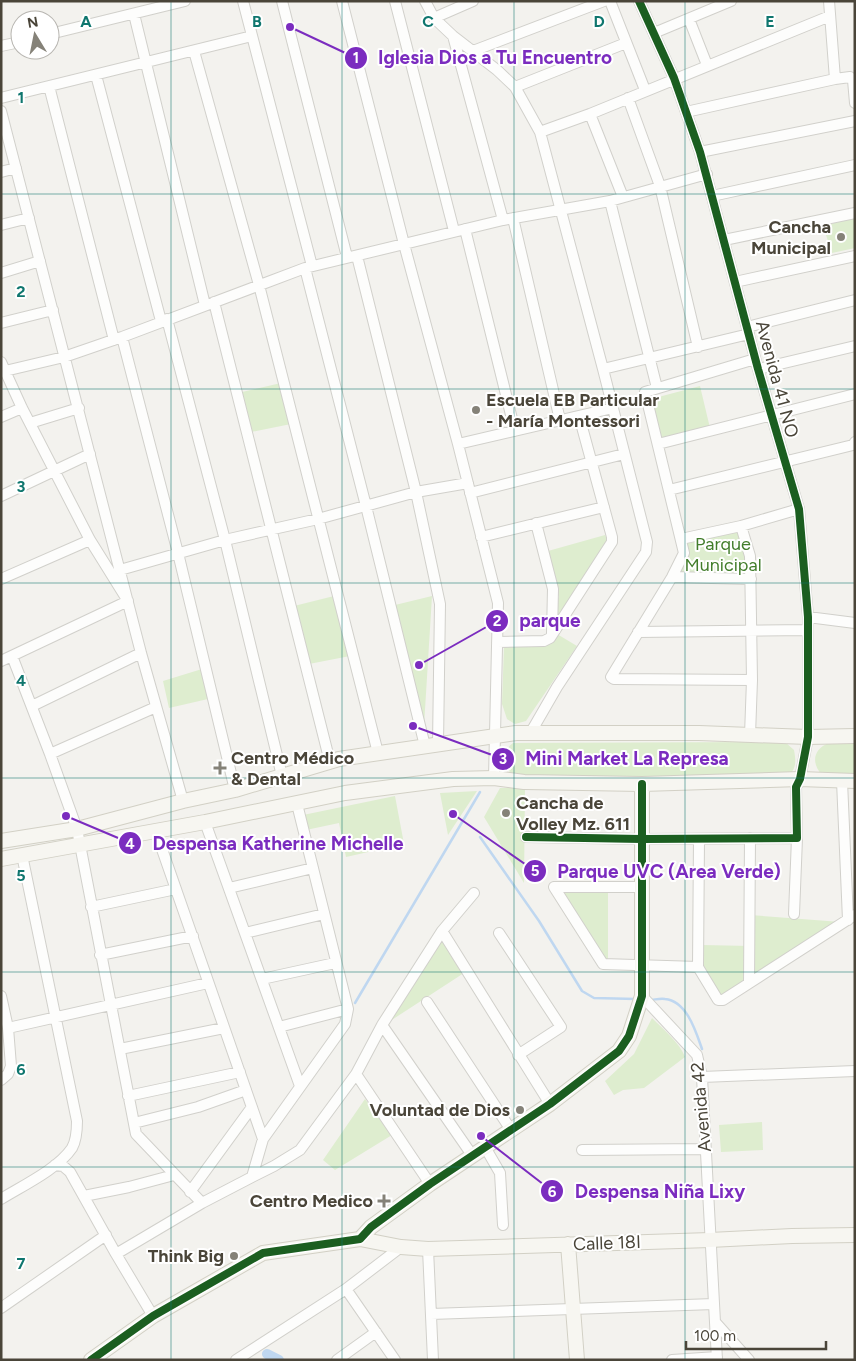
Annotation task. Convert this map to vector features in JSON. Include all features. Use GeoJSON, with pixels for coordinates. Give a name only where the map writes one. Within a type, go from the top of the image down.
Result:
{"type":"FeatureCollection","features":[{"type":"Feature","properties":{"kind":"main road"},"geometry":{"type":"LineString","coordinates":[[1,841],[76,829],[182,801],[235,790],[330,762],[378,753],[531,732],[750,735],[808,738],[855,736]]}},
{"type":"Feature","properties":{"kind":"main road"},"geometry":{"type":"LineString","coordinates":[[1,859],[156,832],[345,793],[453,779],[494,778],[524,782],[642,784],[800,779],[848,781]]}},
{"type":"Feature","properties":{"kind":"main road"},"geometry":{"type":"LineString","coordinates":[[91,1360],[153,1316],[263,1254],[360,1239],[371,1227],[430,1184],[550,1104],[619,1051],[629,1036],[642,996],[642,784]]}},
{"type":"Feature","properties":{"kind":"main road","name":"Calle 18I"},"geometry":{"type":"LineString","coordinates":[[360,1239],[401,1247],[428,1249],[855,1235]]}},
{"type":"Feature","properties":{"kind":"main road"},"geometry":{"type":"LineString","coordinates":[[568,1244],[576,1360]]}},
{"type":"Feature","properties":{"kind":"street"},"geometry":{"type":"LineString","coordinates":[[60,32],[185,1]]}},
{"type":"Feature","properties":{"kind":"street"},"geometry":{"type":"LineString","coordinates":[[243,1],[366,506],[432,745]]}},
{"type":"Feature","properties":{"kind":"street"},"geometry":{"type":"LineString","coordinates":[[282,1],[416,492],[440,604],[432,745]]}},
{"type":"Feature","properties":{"kind":"street"},"geometry":{"type":"LineString","coordinates":[[342,1],[498,603],[494,778]]}},
{"type":"Feature","properties":{"kind":"street"},"geometry":{"type":"LineString","coordinates":[[395,1],[454,232]]}},
{"type":"Feature","properties":{"kind":"street"},"geometry":{"type":"LineString","coordinates":[[425,1],[434,18],[515,87],[540,132],[647,542],[646,552],[531,732]]}},
{"type":"Feature","properties":{"kind":"street"},"geometry":{"type":"LineString","coordinates":[[434,18],[473,1]]}},
{"type":"Feature","properties":{"kind":"street"},"geometry":{"type":"LineString","coordinates":[[473,51],[604,1]]}},
{"type":"Feature","properties":{"kind":"street"},"geometry":{"type":"LineString","coordinates":[[610,1],[645,90]]}},
{"type":"Feature","properties":{"kind":"street","name":"Avenida 41 NO"},"geometry":{"type":"LineString","coordinates":[[640,1],[674,78],[700,152],[798,509],[808,617],[808,738],[800,779],[796,787],[797,838],[794,914]]}},
{"type":"Feature","properties":{"kind":"street"},"geometry":{"type":"LineString","coordinates":[[654,33],[731,1]]}},
{"type":"Feature","properties":{"kind":"street"},"geometry":{"type":"LineString","coordinates":[[829,1],[835,78]]}},
{"type":"Feature","properties":{"kind":"street"},"geometry":{"type":"LineString","coordinates":[[134,14],[145,63],[271,529],[330,762]]}},
{"type":"Feature","properties":{"kind":"street"},"geometry":{"type":"LineString","coordinates":[[540,132],[590,114],[674,78],[830,16]]}},
{"type":"Feature","properties":{"kind":"street"},"geometry":{"type":"LineString","coordinates":[[689,19],[707,65]]}},
{"type":"Feature","properties":{"kind":"street"},"geometry":{"type":"LineString","coordinates":[[1,98],[252,36]]}},
{"type":"Feature","properties":{"kind":"street"},"geometry":{"type":"LineString","coordinates":[[453,36],[508,219],[560,420]]}},
{"type":"Feature","properties":{"kind":"street"},"geometry":{"type":"LineString","coordinates":[[515,87],[626,43]]}},
{"type":"Feature","properties":{"kind":"street"},"geometry":{"type":"LineString","coordinates":[[194,51],[259,286],[378,753]]}},
{"type":"Feature","properties":{"kind":"street"},"geometry":{"type":"LineString","coordinates":[[96,75],[225,540],[282,776]]}},
{"type":"Feature","properties":{"kind":"street"},"geometry":{"type":"LineString","coordinates":[[686,112],[835,78],[852,78],[855,103]]}},
{"type":"Feature","properties":{"kind":"street"},"geometry":{"type":"LineString","coordinates":[[49,86],[178,553],[235,790]]}},
{"type":"Feature","properties":{"kind":"street"},"geometry":{"type":"LineString","coordinates":[[628,98],[660,186],[698,347]]}},
{"type":"Feature","properties":{"kind":"street"},"geometry":{"type":"LineString","coordinates":[[590,114],[623,197]]}},
{"type":"Feature","properties":{"kind":"street"},"geometry":{"type":"LineString","coordinates":[[2,118],[141,653],[182,801]]}},
{"type":"Feature","properties":{"kind":"street"},"geometry":{"type":"LineString","coordinates":[[700,152],[855,122]]}},
{"type":"Feature","properties":{"kind":"street"},"geometry":{"type":"LineString","coordinates":[[712,196],[855,165]]}},
{"type":"Feature","properties":{"kind":"street"},"geometry":{"type":"LineString","coordinates":[[1,172],[16,168]]}},
{"type":"Feature","properties":{"kind":"street"},"geometry":{"type":"LineString","coordinates":[[128,601],[90,540],[3,367],[64,357],[308,267],[508,219],[610,201],[706,174]]}},
{"type":"Feature","properties":{"kind":"street"},"geometry":{"type":"LineString","coordinates":[[610,201],[657,388]]}},
{"type":"Feature","properties":{"kind":"street"},"geometry":{"type":"LineString","coordinates":[[724,240],[855,213]]}},
{"type":"Feature","properties":{"kind":"street"},"geometry":{"type":"LineString","coordinates":[[1,225],[29,218]]}},
{"type":"Feature","properties":{"kind":"street"},"geometry":{"type":"LineString","coordinates":[[465,229],[515,431]]}},
{"type":"Feature","properties":{"kind":"street"},"geometry":{"type":"LineString","coordinates":[[735,282],[855,256]]}},
{"type":"Feature","properties":{"kind":"street"},"geometry":{"type":"LineString","coordinates":[[1,273],[40,261]]}},
{"type":"Feature","properties":{"kind":"street"},"geometry":{"type":"LineString","coordinates":[[603,369],[698,347],[855,300]]}},
{"type":"Feature","properties":{"kind":"street"},"geometry":{"type":"LineString","coordinates":[[1,324],[52,310]]}},
{"type":"Feature","properties":{"kind":"street"},"geometry":{"type":"LineString","coordinates":[[752,680],[611,678],[611,675],[684,555],[645,392],[757,364],[855,346]]}},
{"type":"Feature","properties":{"kind":"street"},"geometry":{"type":"LineString","coordinates":[[658,444],[855,394]]}},
{"type":"Feature","properties":{"kind":"street"},"geometry":{"type":"LineString","coordinates":[[1,417],[22,408]]}},
{"type":"Feature","properties":{"kind":"street"},"geometry":{"type":"LineString","coordinates":[[30,423],[78,408]]}},
{"type":"Feature","properties":{"kind":"street"},"geometry":{"type":"LineString","coordinates":[[458,444],[613,408]]}},
{"type":"Feature","properties":{"kind":"street"},"geometry":{"type":"LineString","coordinates":[[497,642],[544,641],[550,638],[610,546],[612,537],[579,416]]}},
{"type":"Feature","properties":{"kind":"street"},"geometry":{"type":"LineString","coordinates":[[669,490],[853,445],[855,442]]}},
{"type":"Feature","properties":{"kind":"street"},"geometry":{"type":"LineString","coordinates":[[1,496],[90,454]]}},
{"type":"Feature","properties":{"kind":"street"},"geometry":{"type":"LineString","coordinates":[[120,570],[225,540],[318,519],[416,492],[469,488],[624,454]]}},
{"type":"Feature","properties":{"kind":"street"},"geometry":{"type":"LineString","coordinates":[[481,536],[604,507]]}},
{"type":"Feature","properties":{"kind":"street"},"geometry":{"type":"LineString","coordinates":[[681,539],[741,526],[798,509]]}},
{"type":"Feature","properties":{"kind":"street"},"geometry":{"type":"LineString","coordinates":[[536,523],[553,589],[552,634]]}},
{"type":"Feature","properties":{"kind":"street"},"geometry":{"type":"LineString","coordinates":[[741,526],[750,551],[752,680],[750,735]]}},
{"type":"Feature","properties":{"kind":"street"},"geometry":{"type":"LineString","coordinates":[[1,579],[90,540]]}},
{"type":"Feature","properties":{"kind":"street"},"geometry":{"type":"LineString","coordinates":[[672,577],[751,579]]}},
{"type":"Feature","properties":{"kind":"street"},"geometry":{"type":"LineString","coordinates":[[1,661],[128,601]]}},
{"type":"Feature","properties":{"kind":"street"},"geometry":{"type":"LineString","coordinates":[[808,617],[855,623]]}},
{"type":"Feature","properties":{"kind":"street"},"geometry":{"type":"LineString","coordinates":[[638,632],[808,630]]}},
{"type":"Feature","properties":{"kind":"street"},"geometry":{"type":"LineString","coordinates":[[32,706],[141,653]]}},
{"type":"Feature","properties":{"kind":"street"},"geometry":{"type":"LineString","coordinates":[[12,656],[50,754],[76,829],[136,1134],[202,1203]]}},
{"type":"Feature","properties":{"kind":"street"},"geometry":{"type":"LineString","coordinates":[[50,754],[156,708]]}},
{"type":"Feature","properties":{"kind":"street"},"geometry":{"type":"LineString","coordinates":[[699,839],[698,967],[718,1000],[721,1001],[851,918],[848,781]]}},
{"type":"Feature","properties":{"kind":"street"},"geometry":{"type":"LineString","coordinates":[[252,1177],[263,1139],[345,1024],[348,1009],[297,804]]}},
{"type":"Feature","properties":{"kind":"street"},"geometry":{"type":"LineString","coordinates":[[205,822],[300,1086]]}},
{"type":"Feature","properties":{"kind":"street"},"geometry":{"type":"LineString","coordinates":[[156,832],[263,1139]]}},
{"type":"Feature","properties":{"kind":"street"},"geometry":{"type":"LineString","coordinates":[[526,837],[642,839],[797,838]]}},
{"type":"Feature","properties":{"kind":"street"},"geometry":{"type":"LineString","coordinates":[[749,983],[750,838]]}},
{"type":"Feature","properties":{"kind":"street"},"geometry":{"type":"LineString","coordinates":[[1,1199],[55,1165],[72,1148],[76,1137],[78,1121],[22,855]]}},
{"type":"Feature","properties":{"kind":"street"},"geometry":{"type":"LineString","coordinates":[[229,888],[313,868]]}},
{"type":"Feature","properties":{"kind":"street"},"geometry":{"type":"LineString","coordinates":[[642,887],[554,887],[603,964],[698,967]]}},
{"type":"Feature","properties":{"kind":"street"},"geometry":{"type":"LineString","coordinates":[[91,907],[176,889]]}},
{"type":"Feature","properties":{"kind":"street"},"geometry":{"type":"LineString","coordinates":[[116,1254],[202,1203],[274,1166],[300,1150],[356,1074],[382,1025],[442,931],[474,893]]}},
{"type":"Feature","properties":{"kind":"street"},"geometry":{"type":"LineString","coordinates":[[245,934],[324,914]]}},
{"type":"Feature","properties":{"kind":"street"},"geometry":{"type":"LineString","coordinates":[[442,931],[550,1104]]}},
{"type":"Feature","properties":{"kind":"street"},"geometry":{"type":"LineString","coordinates":[[500,933],[561,1026],[518,1055]]}},
{"type":"Feature","properties":{"kind":"street"},"geometry":{"type":"LineString","coordinates":[[100,955],[192,936]]}},
{"type":"Feature","properties":{"kind":"street"},"geometry":{"type":"LineString","coordinates":[[262,979],[336,963]]}},
{"type":"Feature","properties":{"kind":"street"},"geometry":{"type":"LineString","coordinates":[[8,1028],[208,982]]}},
{"type":"Feature","properties":{"kind":"street"},"geometry":{"type":"LineString","coordinates":[[1,996],[8,1028],[11,1066],[8,1074],[1,1080]]}},
{"type":"Feature","properties":{"kind":"street","name":"Avenida 42"},"geometry":{"type":"LineString","coordinates":[[642,996],[697,1055],[702,1077],[717,1358]]}},
{"type":"Feature","properties":{"kind":"street"},"geometry":{"type":"LineString","coordinates":[[427,1002],[510,1130]]}},
{"type":"Feature","properties":{"kind":"street"},"geometry":{"type":"LineString","coordinates":[[279,1027],[348,1009]]}},
{"type":"Feature","properties":{"kind":"street"},"geometry":{"type":"LineString","coordinates":[[382,1025],[472,1155]]}},
{"type":"Feature","properties":{"kind":"street"},"geometry":{"type":"LineString","coordinates":[[120,1049],[224,1028]]}},
{"type":"Feature","properties":{"kind":"street"},"geometry":{"type":"LineString","coordinates":[[702,1077],[855,1070]]}},
{"type":"Feature","properties":{"kind":"street"},"geometry":{"type":"LineString","coordinates":[[128,1096],[240,1072]]}},
{"type":"Feature","properties":{"kind":"street"},"geometry":{"type":"LineString","coordinates":[[356,1074],[430,1184]]}},
{"type":"Feature","properties":{"kind":"street"},"geometry":{"type":"LineString","coordinates":[[134,1123],[198,1107],[246,1090]]}},
{"type":"Feature","properties":{"kind":"street"},"geometry":{"type":"LineString","coordinates":[[190,1192],[252,1106]]}},
{"type":"Feature","properties":{"kind":"street"},"geometry":{"type":"LineString","coordinates":[[485,1146],[500,1173],[503,1225]]}},
{"type":"Feature","properties":{"kind":"street"},"geometry":{"type":"LineString","coordinates":[[582,1150],[705,1148]]}},
{"type":"Feature","properties":{"kind":"street"},"geometry":{"type":"LineString","coordinates":[[55,1165],[63,1166],[70,1172],[153,1316]]}},
{"type":"Feature","properties":{"kind":"street"},"geometry":{"type":"LineString","coordinates":[[84,1196],[174,1175]]}},
{"type":"Feature","properties":{"kind":"street"},"geometry":{"type":"LineString","coordinates":[[1,1308],[106,1235]]}},
{"type":"Feature","properties":{"kind":"street"},"geometry":{"type":"LineString","coordinates":[[236,1360],[346,1290],[401,1247]]}},
{"type":"Feature","properties":{"kind":"street"},"geometry":{"type":"LineString","coordinates":[[428,1249],[433,1360]]}},
{"type":"Feature","properties":{"kind":"street"},"geometry":{"type":"LineString","coordinates":[[346,1290],[395,1360]]}},
{"type":"Feature","properties":{"kind":"street"},"geometry":{"type":"LineString","coordinates":[[431,1314],[714,1304]]}},
{"type":"Feature","properties":{"kind":"street"},"geometry":{"type":"LineString","coordinates":[[716,1323],[749,1360]]}},
{"type":"Feature","properties":{"kind":"street"},"geometry":{"type":"LineString","coordinates":[[336,1360],[376,1332]]}},
{"type":"Feature","properties":{"kind":"street"},"geometry":{"type":"LineString","coordinates":[[672,1360],[717,1358]]}},
{"type":"Feature","properties":{"kind":"green space","name":"Cancha Municipal"},"geometry":{"type":"Polygon","coordinates":[[[854,218],[855,248],[832,253],[823,226],[854,218]]]}},
{"type":"Feature","properties":{"kind":"green space"},"geometry":{"type":"Polygon","coordinates":[[[281,383],[291,424],[251,432],[242,392],[281,383]]]}},
{"type":"Feature","properties":{"kind":"green space"},"geometry":{"type":"Polygon","coordinates":[[[700,386],[710,428],[661,440],[651,399],[700,386]]]}},
{"type":"Feature","properties":{"kind":"green space","name":"Parque Municipal"},"geometry":{"type":"Polygon","coordinates":[[[739,529],[748,555],[748,575],[676,575],[685,541],[739,529]]]}},
{"type":"Feature","properties":{"kind":"green space"},"geometry":{"type":"Polygon","coordinates":[[[605,535],[609,544],[556,624],[555,604],[559,597],[548,551],[605,535]]]}},
{"type":"Feature","properties":{"kind":"green space"},"geometry":{"type":"Polygon","coordinates":[[[334,596],[350,656],[309,664],[294,606],[334,596]]]}},
{"type":"Feature","properties":{"kind":"green space"},"geometry":{"type":"Polygon","coordinates":[[[432,596],[424,726],[395,605],[432,596]]]}},
{"type":"Feature","properties":{"kind":"green space"},"geometry":{"type":"Polygon","coordinates":[[[557,634],[577,646],[526,721],[515,724],[507,719],[502,704],[504,646],[545,646],[551,644],[557,634]]]}},
{"type":"Feature","properties":{"kind":"green space"},"geometry":{"type":"Polygon","coordinates":[[[202,669],[208,699],[169,708],[163,681],[202,669]]]}},
{"type":"Feature","properties":{"kind":"green space"},"geometry":{"type":"Polygon","coordinates":[[[785,742],[794,750],[795,758],[794,768],[787,777],[516,777],[505,765],[504,760],[505,752],[513,743],[785,742]]]}},
{"type":"Feature","properties":{"kind":"green space"},"geometry":{"type":"Polygon","coordinates":[[[829,743],[855,743],[855,778],[822,775],[818,770],[815,757],[820,749],[829,743]]]}},
{"type":"Feature","properties":{"kind":"green space"},"geometry":{"type":"Polygon","coordinates":[[[500,788],[525,788],[524,883],[484,817],[500,788]]]}},
{"type":"Feature","properties":{"kind":"green space"},"geometry":{"type":"Polygon","coordinates":[[[477,791],[448,835],[440,793],[477,791]]]}},
{"type":"Feature","properties":{"kind":"green space"},"geometry":{"type":"Polygon","coordinates":[[[395,796],[404,844],[346,857],[339,823],[306,830],[303,815],[395,796]]]}},
{"type":"Feature","properties":{"kind":"green space"},"geometry":{"type":"Polygon","coordinates":[[[557,887],[608,888],[608,964],[557,887]]]}},
{"type":"Feature","properties":{"kind":"green space"},"geometry":{"type":"Polygon","coordinates":[[[750,915],[841,922],[720,999],[702,966],[702,945],[751,946],[750,915]]]}},
{"type":"Feature","properties":{"kind":"green space"},"geometry":{"type":"Polygon","coordinates":[[[442,937],[464,973],[384,1025],[442,937]]]}},
{"type":"Feature","properties":{"kind":"green space"},"geometry":{"type":"Polygon","coordinates":[[[652,1018],[675,1041],[685,1057],[644,1088],[623,1090],[614,1095],[605,1081],[634,1054],[652,1018]]]}},
{"type":"Feature","properties":{"kind":"green space"},"geometry":{"type":"Polygon","coordinates":[[[365,1099],[392,1135],[335,1170],[323,1160],[365,1099]]]}},
{"type":"Feature","properties":{"kind":"green space"},"geometry":{"type":"Polygon","coordinates":[[[762,1122],[763,1150],[721,1152],[719,1125],[762,1122]]]}},
{"type":"Feature","properties":{"kind":"waterway"},"geometry":{"type":"LineString","coordinates":[[355,1003],[480,792]]}},
{"type":"Feature","properties":{"kind":"waterway"},"geometry":{"type":"LineString","coordinates":[[480,837],[539,921],[582,991],[594,998],[636,999]]}},
{"type":"Feature","properties":{"kind":"waterway"},"geometry":{"type":"LineString","coordinates":[[649,1000],[665,999],[679,1005],[690,1018],[702,1049]]}},
{"type":"Feature","properties":{"kind":"waterway"},"geometry":{"type":"LineString","coordinates":[[267,1354],[279,1360]]}},
{"type":"Feature","properties":{"kind":"cycle path"},"geometry":{"type":"LineString","coordinates":[[526,837],[642,839],[797,838],[796,787],[800,779],[808,737],[808,617],[799,509],[758,369],[700,152],[674,78],[639,1]]}},
{"type":"Feature","properties":{"kind":"cycle path"},"geometry":{"type":"LineString","coordinates":[[91,1360],[153,1316],[263,1253],[360,1239],[371,1227],[430,1184],[550,1104],[619,1051],[629,1036],[642,996],[642,784]]}},
{"type":"Feature","properties":{"kind":"place","name":"Iglesia Dios a Tu Encuentro"},"geometry":{"type":"Point","coordinates":[290,27]}},
{"type":"Feature","properties":{"kind":"place","name":"Cancha Municipal"},"geometry":{"type":"Point","coordinates":[841,237]}},
{"type":"Feature","properties":{"kind":"place","name":"Escuela EB Particular - María Montessori"},"geometry":{"type":"Point","coordinates":[476,410]}},
{"type":"Feature","properties":{"kind":"place","name":"parque"},"geometry":{"type":"Point","coordinates":[419,665]}},
{"type":"Feature","properties":{"kind":"place","name":"Mini Market La Represa"},"geometry":{"type":"Point","coordinates":[413,726]}},
{"type":"Feature","properties":{"kind":"place","name":"Centro Médico & Dental"},"geometry":{"type":"Point","coordinates":[220,768]}},
{"type":"Feature","properties":{"kind":"place","name":"Cancha de Volley Mz. 611"},"geometry":{"type":"Point","coordinates":[506,813]}},
{"type":"Feature","properties":{"kind":"place","name":"Parque UVC (Area Verde)"},"geometry":{"type":"Point","coordinates":[453,814]}},
{"type":"Feature","properties":{"kind":"place","name":"Despensa Katherine Michelle"},"geometry":{"type":"Point","coordinates":[66,816]}},
{"type":"Feature","properties":{"kind":"place","name":"Voluntad de Dios"},"geometry":{"type":"Point","coordinates":[520,1110]}},
{"type":"Feature","properties":{"kind":"place","name":"Despensa Niña Lixy"},"geometry":{"type":"Point","coordinates":[481,1136]}},
{"type":"Feature","properties":{"kind":"place","name":"Centro Medico"},"geometry":{"type":"Point","coordinates":[384,1201]}},
{"type":"Feature","properties":{"kind":"place","name":"Think Big"},"geometry":{"type":"Point","coordinates":[234,1256]}}]}
